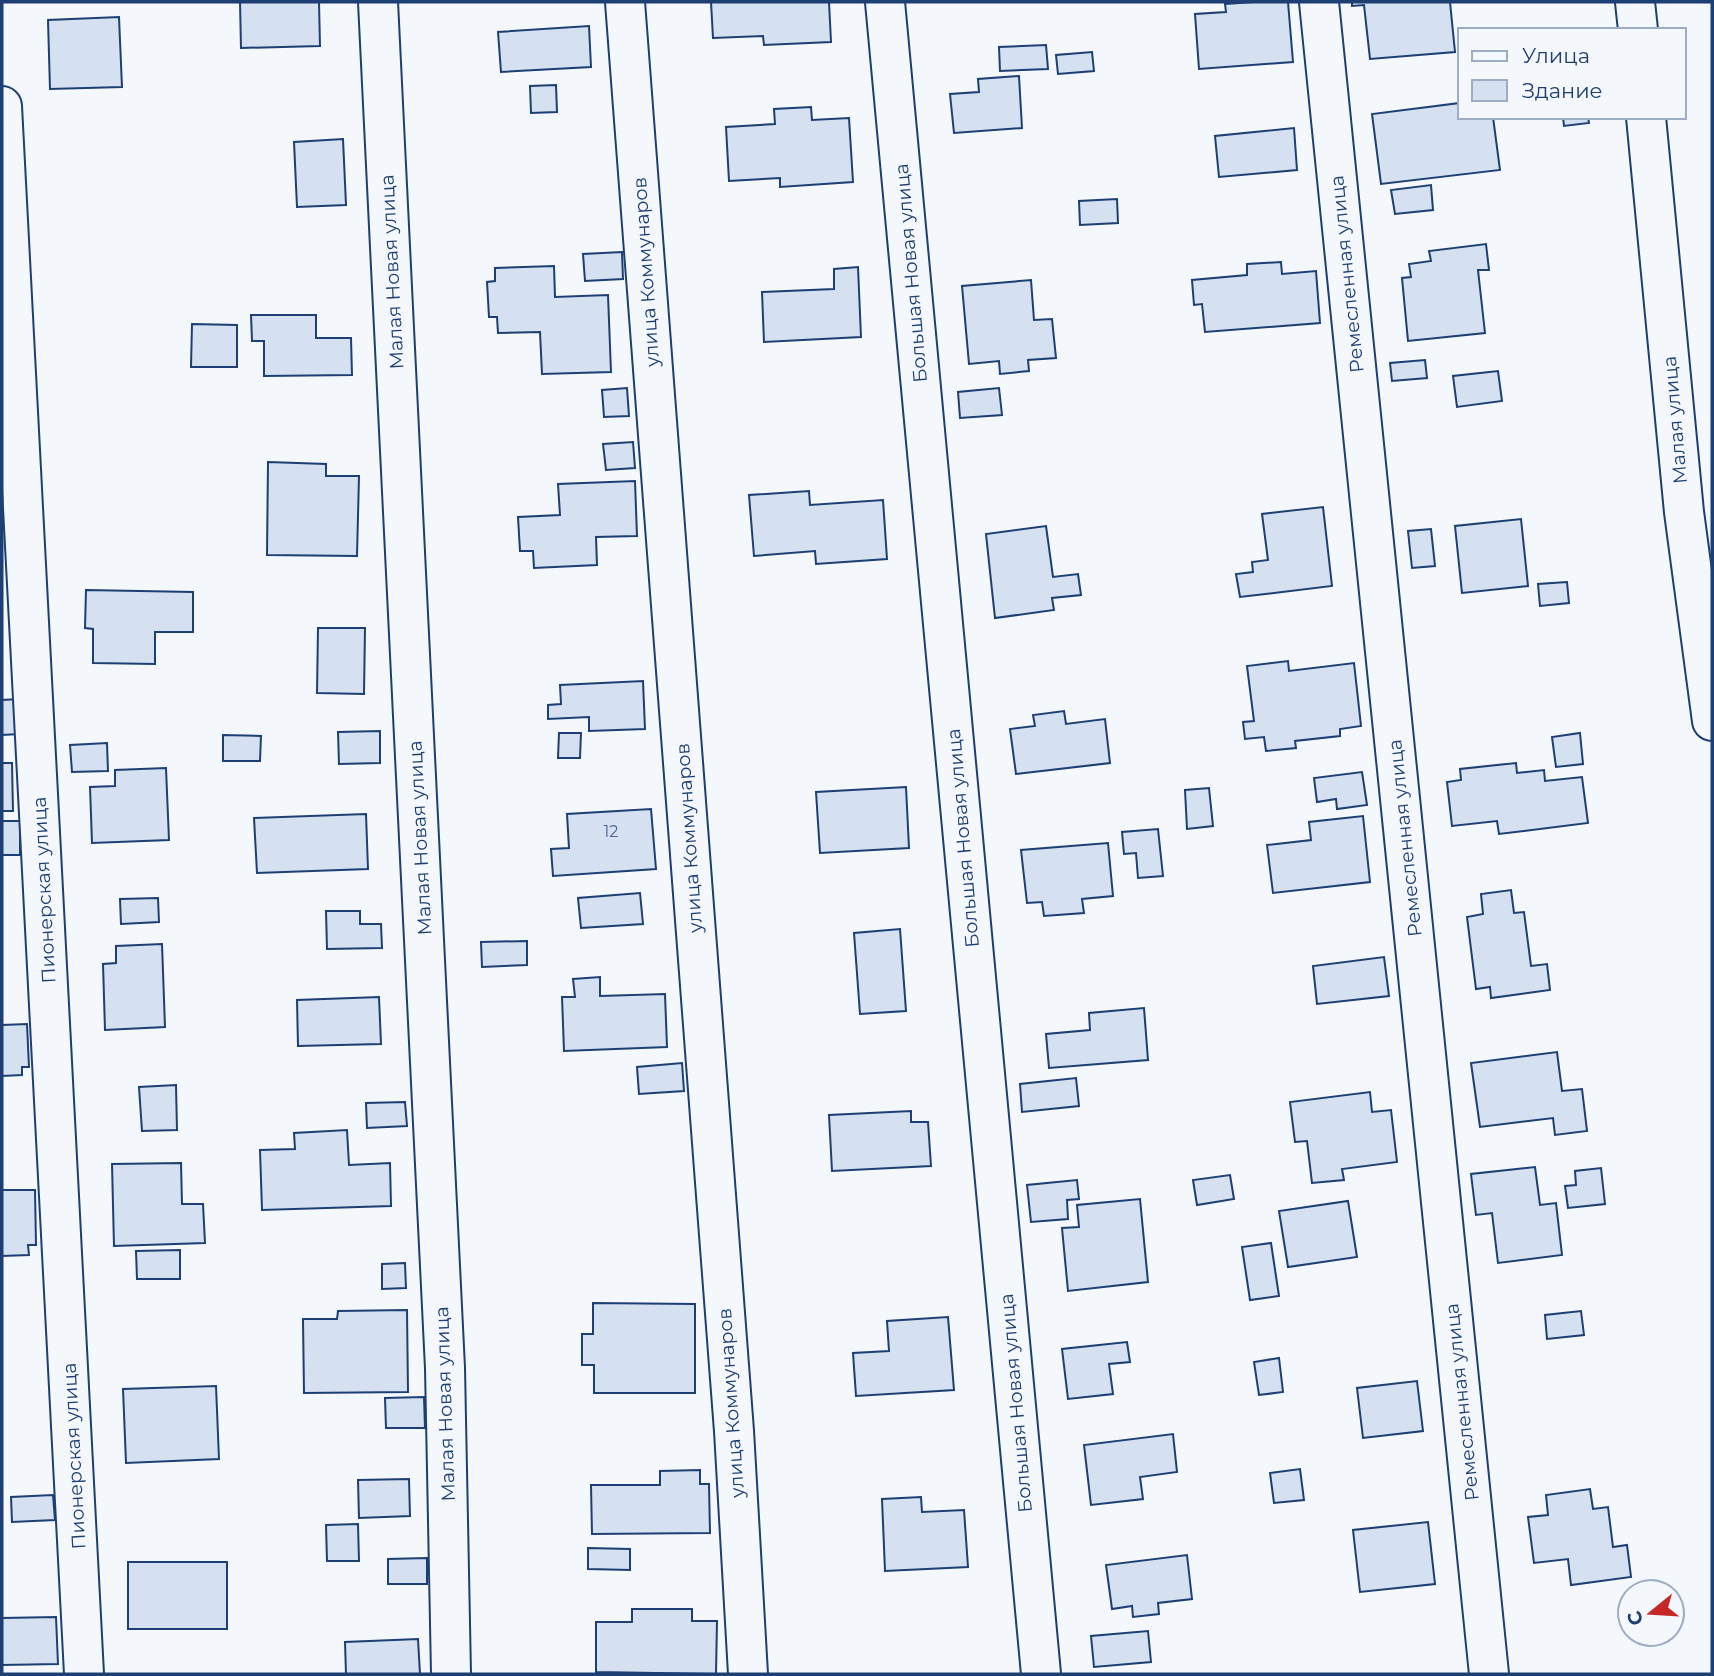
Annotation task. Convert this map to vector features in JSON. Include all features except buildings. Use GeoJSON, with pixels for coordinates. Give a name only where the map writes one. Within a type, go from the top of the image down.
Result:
{"type":"FeatureCollection","features":[{"type":"Feature","properties":{"kind":"street","name":"Малая Новая улица"},"geometry":{"type":"LineString","coordinates":[[378,2],[445,1368],[451,1674]]}},
{"type":"Feature","properties":{"kind":"street","name":"улица Коммунаров"},"geometry":{"type":"LineString","coordinates":[[625,2],[734,1431],[748,1674]]}},
{"type":"Feature","properties":{"kind":"street","name":"Большая Новая улица"},"geometry":{"type":"LineString","coordinates":[[885,2],[1041,1674]]}},
{"type":"Feature","properties":{"kind":"street","name":"Ремесленная улица"},"geometry":{"type":"LineString","coordinates":[[1319,2],[1489,1674]]}},
{"type":"Feature","properties":{"kind":"street"},"geometry":{"type":"LineString","coordinates":[[1635,2],[1638,28]]}},
{"type":"Feature","properties":{"kind":"street","name":"Пионерская улица"},"geometry":{"type":"LineString","coordinates":[[2,106],[84,1674]]}},
{"type":"Feature","properties":{"kind":"street","name":"Малая улица"},"geometry":{"type":"LineString","coordinates":[[1646,119],[1684,512],[1712,721]]}}]}
